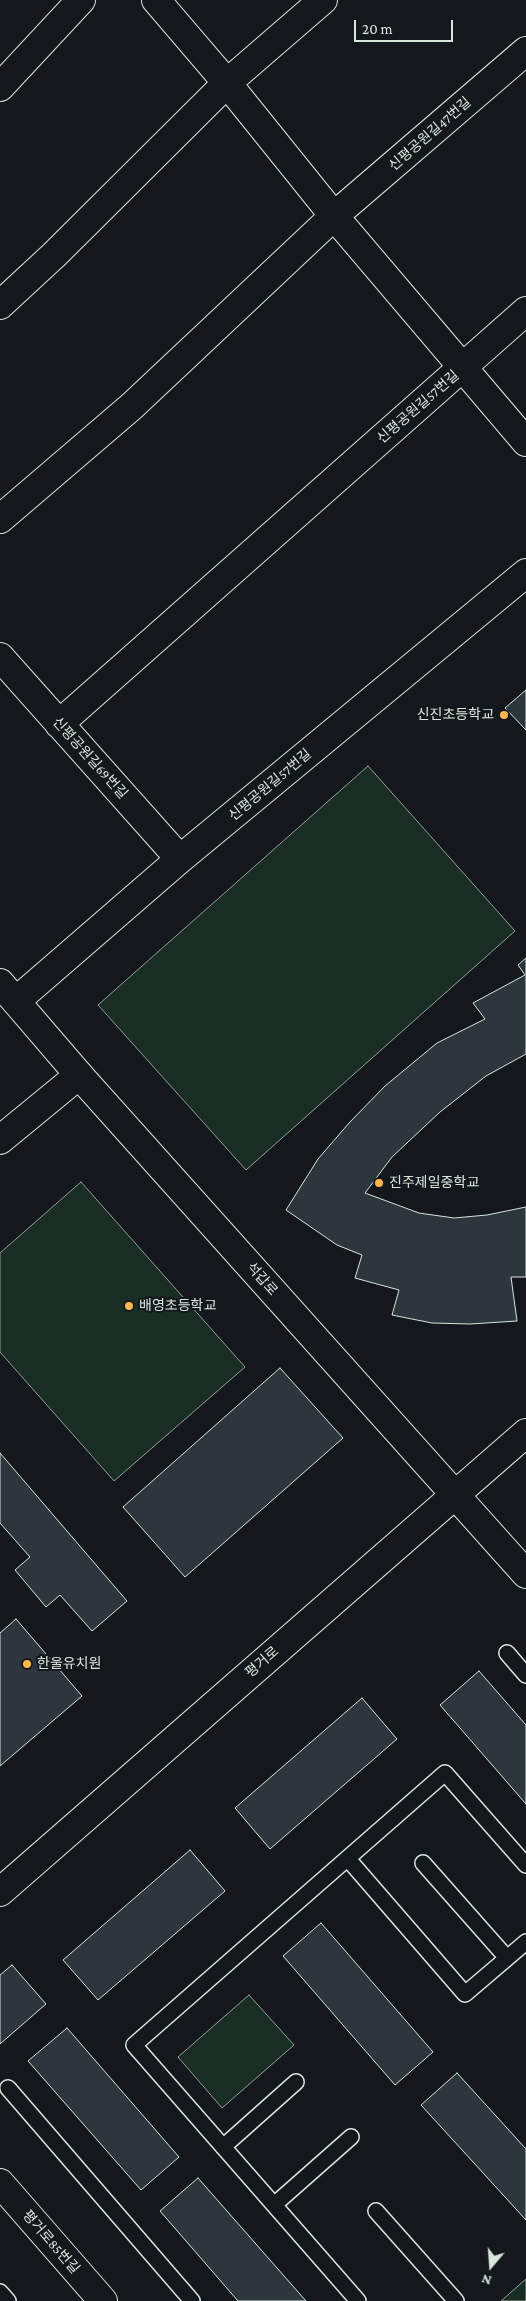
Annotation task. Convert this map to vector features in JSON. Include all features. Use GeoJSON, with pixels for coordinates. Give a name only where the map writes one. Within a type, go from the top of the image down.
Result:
{"type":"FeatureCollection","features":[{"type":"Feature","properties":{"kind":"street"},"geometry":{"type":"LineString","coordinates":[[0,87],[82,0]]}},
{"type":"Feature","properties":{"kind":"street","name":"신평공원길57번길"},"geometry":{"type":"LineString","coordinates":[[156,0],[227,83],[334,216],[526,442]]}},
{"type":"Feature","properties":{"kind":"street"},"geometry":{"type":"LineString","coordinates":[[0,305],[54,255],[227,83],[323,0]]}},
{"type":"Feature","properties":{"kind":"street","name":"신평공원길47번길"},"geometry":{"type":"LineString","coordinates":[[334,216],[526,51]]}},
{"type":"Feature","properties":{"kind":"street"},"geometry":{"type":"LineString","coordinates":[[0,519],[132,406],[334,216]]}},
{"type":"Feature","properties":{"kind":"street"},"geometry":{"type":"LineString","coordinates":[[462,368],[526,311]]}},
{"type":"Feature","properties":{"kind":"street","name":"신평공원길57번길"},"geometry":{"type":"LineString","coordinates":[[59,724],[462,368]]}},
{"type":"Feature","properties":{"kind":"street","name":"신평공원길57번길"},"geometry":{"type":"LineString","coordinates":[[8,992],[180,859],[526,572]]}},
{"type":"Feature","properties":{"kind":"street","name":"신평공원길69번길"},"geometry":{"type":"LineString","coordinates":[[0,657],[180,859]]}},
{"type":"Feature","properties":{"kind":"street","name":"석갑로"},"geometry":{"type":"LineString","coordinates":[[8,992],[79,1075],[526,1574]]}},
{"type":"Feature","properties":{"kind":"street"},"geometry":{"type":"LineString","coordinates":[[0,1140],[79,1075]]}},
{"type":"Feature","properties":{"kind":"street","name":"평거로"},"geometry":{"type":"LineString","coordinates":[[0,1892],[526,1433]]}},
{"type":"Feature","properties":{"kind":"street","name":"평거로85번길"},"geometry":{"type":"LineString","coordinates":[[0,2183],[102,2301]]}},
{"type":"Feature","properties":{"kind":"lane"},"geometry":{"type":"LineString","coordinates":[[507,1653],[526,1675]]}},
{"type":"Feature","properties":{"kind":"lane"},"geometry":{"type":"LineString","coordinates":[[358,2301],[134,2046],[445,1773],[526,1865]]}},
{"type":"Feature","properties":{"kind":"lane"},"geometry":{"type":"LineString","coordinates":[[348,1859],[464,1994],[526,1942]]}},
{"type":"Feature","properties":{"kind":"lane"},"geometry":{"type":"LineString","coordinates":[[423,1863],[506,1958]]}},
{"type":"Feature","properties":{"kind":"lane"},"geometry":{"type":"LineString","coordinates":[[223,2147],[296,2082]]}},
{"type":"Feature","properties":{"kind":"lane"},"geometry":{"type":"LineString","coordinates":[[8,2088],[192,2301]]}},
{"type":"Feature","properties":{"kind":"lane"},"geometry":{"type":"LineString","coordinates":[[274,2205],[351,2137]]}},
{"type":"Feature","properties":{"kind":"lane"},"geometry":{"type":"LineString","coordinates":[[376,2211],[456,2301]]}},
{"type":"Feature","properties":{"kind":"lane"},"geometry":{"type":"LineString","coordinates":[[0,2292],[8,2301]]}},
{"type":"Feature","properties":{"kind":"green space"},"geometry":{"type":"Polygon","coordinates":[[[368,766],[515,931],[246,1170],[98,1005],[368,766]]]}},
{"type":"Feature","properties":{"kind":"green space"},"geometry":{"type":"Polygon","coordinates":[[[81,1182],[245,1367],[114,1481],[0,1352],[0,1253],[81,1182]]]}},
{"type":"Feature","properties":{"kind":"green space"},"geometry":{"type":"Polygon","coordinates":[[[249,1995],[294,2045],[222,2108],[178,2057],[249,1995]]]}},
{"type":"Feature","properties":{"kind":"green space"},"geometry":{"type":"Polygon","coordinates":[[[526,2279],[526,2301],[501,2301],[526,2279]]]}},
{"type":"Feature","properties":{"kind":"building"},"geometry":{"type":"Polygon","coordinates":[[[526,690],[526,730],[505,708],[526,690]]]}},
{"type":"Feature","properties":{"kind":"building"},"geometry":{"type":"Polygon","coordinates":[[[526,958],[526,1054],[486,1076],[440,1112],[392,1157],[365,1193],[419,1213],[454,1218],[487,1215],[526,1207],[526,1277],[511,1277],[517,1321],[470,1324],[432,1323],[392,1315],[399,1290],[355,1278],[362,1255],[337,1245],[286,1210],[318,1159],[349,1123],[385,1086],[437,1043],[485,1019],[473,1003],[525,975],[518,965],[526,958]]]}},
{"type":"Feature","properties":{"kind":"building"},"geometry":{"type":"Polygon","coordinates":[[[280,1368],[343,1438],[185,1577],[123,1507],[280,1368]]]}},
{"type":"Feature","properties":{"kind":"building"},"geometry":{"type":"Polygon","coordinates":[[[0,1453],[127,1601],[92,1631],[60,1595],[46,1607],[15,1570],[30,1557],[0,1523],[0,1453]]]}},
{"type":"Feature","properties":{"kind":"building","name":"한울유치원"},"geometry":{"type":"Polygon","coordinates":[[[16,1619],[82,1696],[0,1766],[0,1633],[16,1619]]]}},
{"type":"Feature","properties":{"kind":"building"},"geometry":{"type":"Polygon","coordinates":[[[479,1671],[526,1725],[526,1804],[440,1705],[479,1671]]]}},
{"type":"Feature","properties":{"kind":"building"},"geometry":{"type":"Polygon","coordinates":[[[362,1698],[397,1739],[270,1849],[235,1808],[362,1698]]]}},
{"type":"Feature","properties":{"kind":"building"},"geometry":{"type":"Polygon","coordinates":[[[190,1850],[225,1891],[98,2000],[63,1960],[190,1850]]]}},
{"type":"Feature","properties":{"kind":"building"},"geometry":{"type":"Polygon","coordinates":[[[321,1923],[433,2052],[395,2085],[283,1956],[321,1923]]]}},
{"type":"Feature","properties":{"kind":"building"},"geometry":{"type":"Polygon","coordinates":[[[12,1965],[46,2004],[0,2044],[0,1975],[12,1965]]]}},
{"type":"Feature","properties":{"kind":"building"},"geometry":{"type":"Polygon","coordinates":[[[67,2028],[179,2157],[141,2190],[28,2061],[67,2028]]]}},
{"type":"Feature","properties":{"kind":"building"},"geometry":{"type":"Polygon","coordinates":[[[457,2073],[526,2149],[526,2220],[421,2105],[457,2073]]]}},
{"type":"Feature","properties":{"kind":"building"},"geometry":{"type":"Polygon","coordinates":[[[198,2178],[306,2301],[238,2301],[160,2211],[198,2178]]]}},
{"type":"Feature","properties":{"kind":"place","name":"신진초등학교"},"geometry":{"type":"Point","coordinates":[504,715]}},
{"type":"Feature","properties":{"kind":"place","name":"진주제일중학교"},"geometry":{"type":"Point","coordinates":[379,1183]}},
{"type":"Feature","properties":{"kind":"place","name":"배영초등학교"},"geometry":{"type":"Point","coordinates":[129,1306]}},
{"type":"Feature","properties":{"kind":"place","name":"한울유치원"},"geometry":{"type":"Point","coordinates":[27,1664]}}]}
